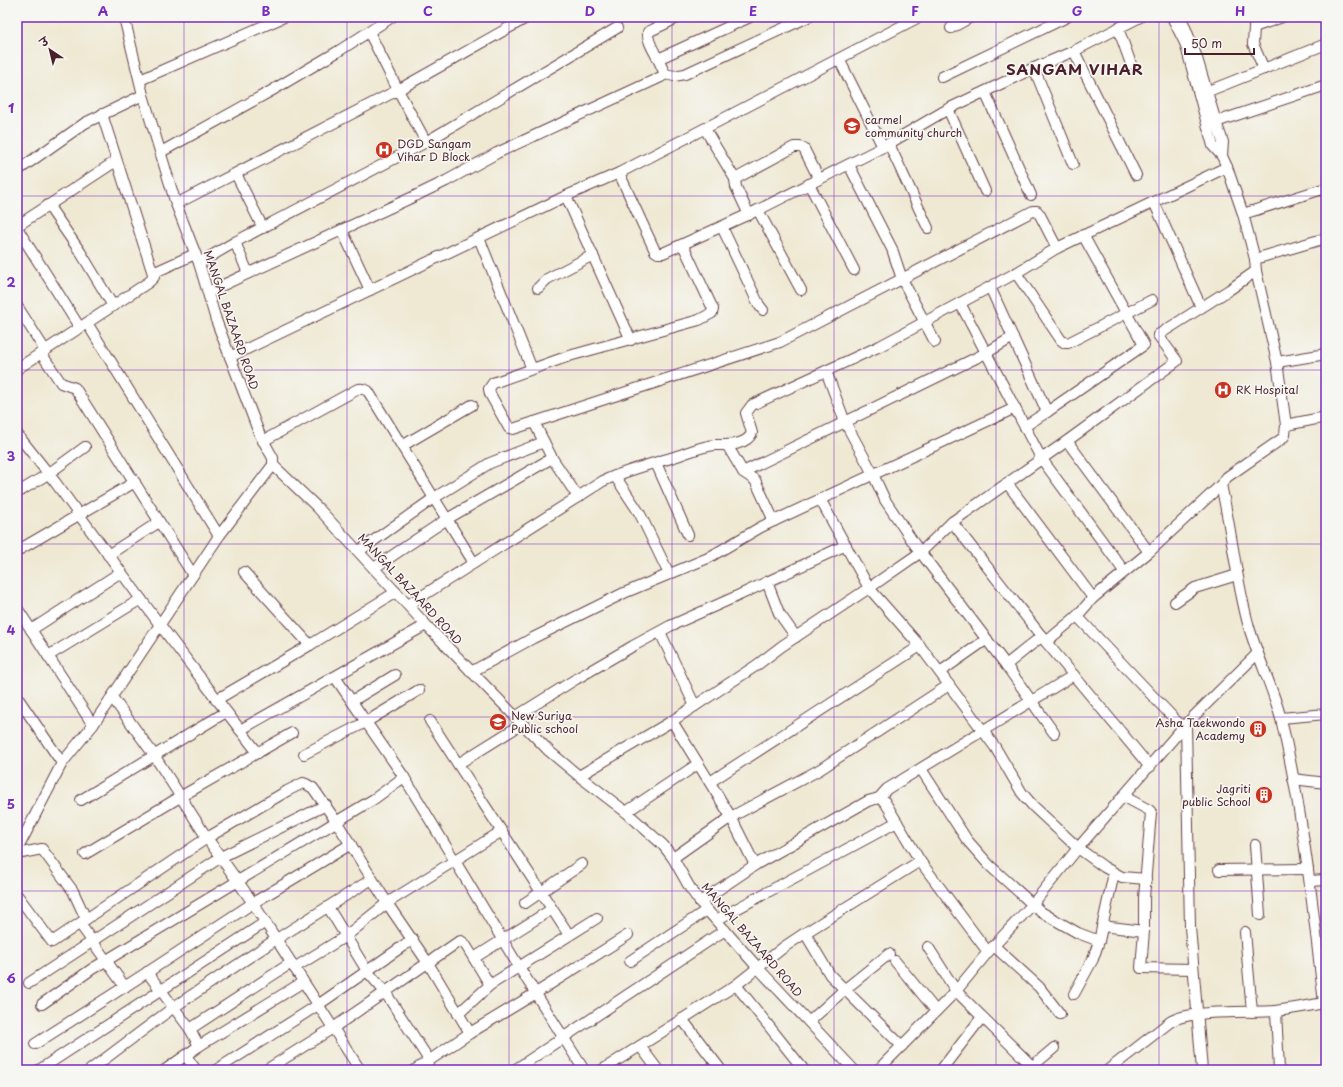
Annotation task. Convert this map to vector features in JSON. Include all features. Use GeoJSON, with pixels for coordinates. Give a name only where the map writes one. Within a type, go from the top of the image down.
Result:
{"type":"FeatureCollection","features":[{"type":"Feature","properties":{"kind":"street","name":"MANGAL BAZAARD ROAD"},"geometry":{"type":"LineString","coordinates":[[124,17],[143,95],[176,204],[197,258],[216,320],[230,357],[263,441],[273,458],[272,465],[318,508],[426,625],[549,751],[626,812],[651,834],[673,858],[690,888],[700,902],[758,968],[854,1070]]}},
{"type":"Feature","properties":{"kind":"street"},"geometry":{"type":"LineString","coordinates":[[140,80],[284,17]]}},
{"type":"Feature","properties":{"kind":"street"},"geometry":{"type":"LineString","coordinates":[[161,152],[271,91],[392,17]]}},
{"type":"Feature","properties":{"kind":"street"},"geometry":{"type":"LineString","coordinates":[[176,204],[398,90],[528,17]]}},
{"type":"Feature","properties":{"kind":"street"},"geometry":{"type":"LineString","coordinates":[[665,74],[647,35],[648,32],[679,17]]}},
{"type":"Feature","properties":{"kind":"street"},"geometry":{"type":"LineString","coordinates":[[658,59],[750,17]]}},
{"type":"Feature","properties":{"kind":"street"},"geometry":{"type":"LineString","coordinates":[[665,74],[674,76],[684,74],[808,17]]}},
{"type":"Feature","properties":{"kind":"street"},"geometry":{"type":"LineString","coordinates":[[230,357],[566,196],[619,173],[919,17]]}},
{"type":"Feature","properties":{"kind":"street"},"geometry":{"type":"LineString","coordinates":[[951,28],[971,17]]}},
{"type":"Feature","properties":{"kind":"street"},"geometry":{"type":"LineString","coordinates":[[942,77],[1067,17]]}},
{"type":"Feature","properties":{"kind":"street"},"geometry":{"type":"LineString","coordinates":[[619,173],[656,252],[663,253],[753,213],[849,165],[948,109],[1034,68],[1074,51],[1140,17]]}},
{"type":"Feature","properties":{"kind":"street"},"geometry":{"type":"LineString","coordinates":[[1006,664],[1077,616],[1093,598],[1149,552],[1221,485],[1227,477],[1285,435],[1286,425],[1277,362],[1256,271],[1255,259],[1243,214],[1222,156],[1212,146],[1185,43],[1172,17]]}},
{"type":"Feature","properties":{"kind":"street"},"geometry":{"type":"LineString","coordinates":[[1264,68],[1253,44],[1254,27],[1282,17]]}},
{"type":"Feature","properties":{"kind":"street"},"geometry":{"type":"LineString","coordinates":[[1185,18],[1206,92],[1223,142],[1222,156]]}},
{"type":"Feature","properties":{"kind":"street"},"geometry":{"type":"LineString","coordinates":[[153,273],[197,258],[235,242],[426,142],[617,28]]}},
{"type":"Feature","properties":{"kind":"street"},"geometry":{"type":"LineString","coordinates":[[1118,28],[1131,64]]}},
{"type":"Feature","properties":{"kind":"street"},"geometry":{"type":"LineString","coordinates":[[369,32],[426,142]]}},
{"type":"Feature","properties":{"kind":"street"},"geometry":{"type":"LineString","coordinates":[[1206,92],[1326,44]]}},
{"type":"Feature","properties":{"kind":"street"},"geometry":{"type":"LineString","coordinates":[[1074,51],[1136,175]]}},
{"type":"Feature","properties":{"kind":"street"},"geometry":{"type":"LineString","coordinates":[[839,59],[886,145],[928,228]]}},
{"type":"Feature","properties":{"kind":"street"},"geometry":{"type":"LineString","coordinates":[[1034,68],[1073,164]]}},
{"type":"Feature","properties":{"kind":"street"},"geometry":{"type":"LineString","coordinates":[[208,292],[421,194],[498,153],[662,77],[665,74]]}},
{"type":"Feature","properties":{"kind":"street"},"geometry":{"type":"LineString","coordinates":[[1216,122],[1326,85]]}},
{"type":"Feature","properties":{"kind":"street"},"geometry":{"type":"LineString","coordinates":[[985,92],[1031,195]]}},
{"type":"Feature","properties":{"kind":"street"},"geometry":{"type":"LineString","coordinates":[[17,170],[85,123],[143,95]]}},
{"type":"Feature","properties":{"kind":"street"},"geometry":{"type":"LineString","coordinates":[[948,109],[985,191]]}},
{"type":"Feature","properties":{"kind":"street"},"geometry":{"type":"LineString","coordinates":[[18,366],[84,326],[149,282],[154,277],[102,114]]}},
{"type":"Feature","properties":{"kind":"street"},"geometry":{"type":"LineString","coordinates":[[705,129],[735,179],[736,187],[802,290]]}},
{"type":"Feature","properties":{"kind":"street"},"geometry":{"type":"LineString","coordinates":[[735,179],[794,147],[800,146],[804,149],[819,179]]}},
{"type":"Feature","properties":{"kind":"street"},"geometry":{"type":"LineString","coordinates":[[116,161],[17,227],[84,326],[219,536]]}},
{"type":"Feature","properties":{"kind":"street"},"geometry":{"type":"LineString","coordinates":[[849,165],[892,249],[902,279],[935,342]]}},
{"type":"Feature","properties":{"kind":"street"},"geometry":{"type":"LineString","coordinates":[[408,605],[578,497],[615,476],[700,447],[744,442],[751,436],[752,433],[746,413],[750,407],[880,346],[1016,273],[1057,248],[1227,167]]}},
{"type":"Feature","properties":{"kind":"street"},"geometry":{"type":"LineString","coordinates":[[236,174],[263,228]]}},
{"type":"Feature","properties":{"kind":"street"},"geometry":{"type":"LineString","coordinates":[[809,184],[854,270]]}},
{"type":"Feature","properties":{"kind":"street"},"geometry":{"type":"LineString","coordinates":[[1243,214],[1326,188]]}},
{"type":"Feature","properties":{"kind":"street"},"geometry":{"type":"LineString","coordinates":[[566,196],[630,340]]}},
{"type":"Feature","properties":{"kind":"street"},"geometry":{"type":"LineString","coordinates":[[1154,202],[1201,307]]}},
{"type":"Feature","properties":{"kind":"street"},"geometry":{"type":"LineString","coordinates":[[48,205],[81,253],[113,306]]}},
{"type":"Feature","properties":{"kind":"street"},"geometry":{"type":"LineString","coordinates":[[683,245],[713,309],[712,313],[699,320],[569,356],[493,383],[489,389],[492,398],[509,428],[513,429],[780,342],[1035,211],[1040,215],[1057,248]]}},
{"type":"Feature","properties":{"kind":"street"},"geometry":{"type":"LineString","coordinates":[[722,227],[759,305],[763,310]]}},
{"type":"Feature","properties":{"kind":"street"},"geometry":{"type":"LineString","coordinates":[[342,230],[370,290]]}},
{"type":"Feature","properties":{"kind":"street"},"geometry":{"type":"LineString","coordinates":[[1083,236],[1144,345]]}},
{"type":"Feature","properties":{"kind":"street"},"geometry":{"type":"LineString","coordinates":[[480,238],[532,368]]}},
{"type":"Feature","properties":{"kind":"street"},"geometry":{"type":"LineString","coordinates":[[1255,259],[1326,238]]}},
{"type":"Feature","properties":{"kind":"street"},"geometry":{"type":"LineString","coordinates":[[235,242],[248,273]]}},
{"type":"Feature","properties":{"kind":"street"},"geometry":{"type":"LineString","coordinates":[[538,288],[547,279],[592,255]]}},
{"type":"Feature","properties":{"kind":"street"},"geometry":{"type":"LineString","coordinates":[[1025,426],[1158,335],[1256,271]]}},
{"type":"Feature","properties":{"kind":"street"},"geometry":{"type":"LineString","coordinates":[[1016,273],[1065,344],[1152,300]]}},
{"type":"Feature","properties":{"kind":"street"},"geometry":{"type":"LineString","coordinates":[[990,287],[1047,412]]}},
{"type":"Feature","properties":{"kind":"street"},"geometry":{"type":"LineString","coordinates":[[960,303],[1041,458],[1124,571]]}},
{"type":"Feature","properties":{"kind":"street"},"geometry":{"type":"LineString","coordinates":[[17,306],[61,383],[75,388],[193,575]]}},
{"type":"Feature","properties":{"kind":"street"},"geometry":{"type":"LineString","coordinates":[[579,776],[696,706],[921,552],[952,522],[1177,361],[1158,335]]}},
{"type":"Feature","properties":{"kind":"street"},"geometry":{"type":"LineString","coordinates":[[743,472],[986,353],[1013,337]]}},
{"type":"Feature","properties":{"kind":"street"},"geometry":{"type":"LineString","coordinates":[[1277,362],[1326,354]]}},
{"type":"Feature","properties":{"kind":"street"},"geometry":{"type":"LineString","coordinates":[[826,371],[844,422],[885,500],[915,545],[1006,664],[1054,733]]}},
{"type":"Feature","properties":{"kind":"street"},"geometry":{"type":"LineString","coordinates":[[263,441],[361,388],[368,391],[474,563]]}},
{"type":"Feature","properties":{"kind":"street"},"geometry":{"type":"LineString","coordinates":[[402,446],[472,405]]}},
{"type":"Feature","properties":{"kind":"street"},"geometry":{"type":"LineString","coordinates":[[471,672],[624,593],[708,558],[761,527],[1015,408]]}},
{"type":"Feature","properties":{"kind":"street"},"geometry":{"type":"LineString","coordinates":[[1286,425],[1326,417]]}},
{"type":"Feature","properties":{"kind":"street"},"geometry":{"type":"LineString","coordinates":[[534,422],[552,458],[578,497]]}},
{"type":"Feature","properties":{"kind":"street"},"geometry":{"type":"LineString","coordinates":[[17,434],[216,700],[258,753]]}},
{"type":"Feature","properties":{"kind":"street"},"geometry":{"type":"LineString","coordinates":[[1067,441],[1149,552]]}},
{"type":"Feature","properties":{"kind":"street"},"geometry":{"type":"LineString","coordinates":[[359,552],[434,498],[490,463],[544,442]]}},
{"type":"Feature","properties":{"kind":"street"},"geometry":{"type":"LineString","coordinates":[[727,445],[743,472],[755,480],[774,521]]}},
{"type":"Feature","properties":{"kind":"street"},"geometry":{"type":"LineString","coordinates":[[17,493],[48,474],[85,447]]}},
{"type":"Feature","properties":{"kind":"street"},"geometry":{"type":"LineString","coordinates":[[374,568],[447,519],[552,458]]}},
{"type":"Feature","properties":{"kind":"street"},"geometry":{"type":"LineString","coordinates":[[656,463],[688,535]]}},
{"type":"Feature","properties":{"kind":"street"},"geometry":{"type":"LineString","coordinates":[[17,850],[62,763],[93,725],[219,536],[272,465]]}},
{"type":"Feature","properties":{"kind":"street"},"geometry":{"type":"LineString","coordinates":[[615,476],[640,514],[669,574]]}},
{"type":"Feature","properties":{"kind":"street"},"geometry":{"type":"LineString","coordinates":[[17,551],[135,482]]}},
{"type":"Feature","properties":{"kind":"street"},"geometry":{"type":"LineString","coordinates":[[1007,483],[1093,598]]}},
{"type":"Feature","properties":{"kind":"street"},"geometry":{"type":"LineString","coordinates":[[1108,1070],[1174,1019],[1197,1014],[1276,1011],[1325,1007],[1310,881],[1293,779],[1280,718],[1250,629],[1237,575],[1232,539],[1221,485]]}},
{"type":"Feature","properties":{"kind":"street"},"geometry":{"type":"LineString","coordinates":[[820,500],[869,588],[920,646],[940,672],[995,747],[1022,793],[1033,806],[1078,848],[1114,873],[1122,876],[1146,879]]}},
{"type":"Feature","properties":{"kind":"street"},"geometry":{"type":"LineString","coordinates":[[108,555],[160,522]]}},
{"type":"Feature","properties":{"kind":"street"},"geometry":{"type":"LineString","coordinates":[[952,522],[1044,639],[1150,767]]}},
{"type":"Feature","properties":{"kind":"street"},"geometry":{"type":"LineString","coordinates":[[515,717],[589,671],[660,632],[846,545]]}},
{"type":"Feature","properties":{"kind":"street"},"geometry":{"type":"LineString","coordinates":[[31,630],[121,572]]}},
{"type":"Feature","properties":{"kind":"street"},"geometry":{"type":"LineString","coordinates":[[244,572],[310,645]]}},
{"type":"Feature","properties":{"kind":"street"},"geometry":{"type":"LineString","coordinates":[[1175,602],[1195,588],[1237,575]]}},
{"type":"Feature","properties":{"kind":"street"},"geometry":{"type":"LineString","coordinates":[[766,582],[779,613],[796,637]]}},
{"type":"Feature","properties":{"kind":"street"},"geometry":{"type":"LineString","coordinates":[[216,700],[310,645],[396,592]]}},
{"type":"Feature","properties":{"kind":"street"},"geometry":{"type":"LineString","coordinates":[[48,656],[141,599]]}},
{"type":"Feature","properties":{"kind":"street"},"geometry":{"type":"LineString","coordinates":[[17,608],[93,725]]}},
{"type":"Feature","properties":{"kind":"street"},"geometry":{"type":"LineString","coordinates":[[1077,616],[1184,726],[1189,909],[1202,1070]]}},
{"type":"Feature","properties":{"kind":"street"},"geometry":{"type":"LineString","coordinates":[[240,730],[426,625]]}},
{"type":"Feature","properties":{"kind":"street"},"geometry":{"type":"LineString","coordinates":[[660,632],[696,706]]}},
{"type":"Feature","properties":{"kind":"street"},"geometry":{"type":"LineString","coordinates":[[940,672],[987,639]]}},
{"type":"Feature","properties":{"kind":"street"},"geometry":{"type":"LineString","coordinates":[[710,782],[920,646]]}},
{"type":"Feature","properties":{"kind":"street"},"geometry":{"type":"LineString","coordinates":[[878,1070],[956,991],[991,949],[1032,905],[1078,848],[1150,767],[1184,726],[1258,653]]}},
{"type":"Feature","properties":{"kind":"street"},"geometry":{"type":"LineString","coordinates":[[352,701],[395,675]]}},
{"type":"Feature","properties":{"kind":"street"},"geometry":{"type":"LineString","coordinates":[[700,902],[755,865],[868,801],[879,798],[887,789],[1074,675]]}},
{"type":"Feature","properties":{"kind":"street"},"geometry":{"type":"LineString","coordinates":[[335,677],[404,778],[519,967],[584,1070]]}},
{"type":"Feature","properties":{"kind":"street"},"geometry":{"type":"LineString","coordinates":[[673,858],[731,817],[819,770],[949,685]]}},
{"type":"Feature","properties":{"kind":"street"},"geometry":{"type":"LineString","coordinates":[[304,754],[366,722],[419,690]]}},
{"type":"Feature","properties":{"kind":"street"},"geometry":{"type":"LineString","coordinates":[[112,697],[154,755],[207,838],[253,903],[275,940],[333,1028],[356,1068]]}},
{"type":"Feature","properties":{"kind":"street"},"geometry":{"type":"LineString","coordinates":[[19,703],[62,763]]}},
{"type":"Feature","properties":{"kind":"street"},"geometry":{"type":"LineString","coordinates":[[81,800],[226,712]]}},
{"type":"Feature","properties":{"kind":"street"},"geometry":{"type":"LineString","coordinates":[[1280,718],[1326,714]]}},
{"type":"Feature","properties":{"kind":"street"},"geometry":{"type":"LineString","coordinates":[[430,720],[569,935]]}},
{"type":"Feature","properties":{"kind":"street"},"geometry":{"type":"LineString","coordinates":[[672,721],[731,817],[755,865]]}},
{"type":"Feature","properties":{"kind":"street"},"geometry":{"type":"LineString","coordinates":[[458,764],[522,724]]}},
{"type":"Feature","properties":{"kind":"street"},"geometry":{"type":"LineString","coordinates":[[85,854],[180,797],[292,733]]}},
{"type":"Feature","properties":{"kind":"street"},"geometry":{"type":"LineString","coordinates":[[626,812],[698,764]]}},
{"type":"Feature","properties":{"kind":"street"},"geometry":{"type":"LineString","coordinates":[[921,769],[967,840],[989,865],[1032,905],[1052,919],[1078,933],[1099,941]]}},
{"type":"Feature","properties":{"kind":"street"},"geometry":{"type":"LineString","coordinates":[[42,1004],[106,961],[236,881],[374,799],[404,778]]}},
{"type":"Feature","properties":{"kind":"street"},"geometry":{"type":"LineString","coordinates":[[1293,779],[1326,783]]}},
{"type":"Feature","properties":{"kind":"street"},"geometry":{"type":"LineString","coordinates":[[17,895],[52,942],[207,838],[303,783],[309,784],[326,805],[387,903],[413,939],[470,1033]]}},
{"type":"Feature","properties":{"kind":"street"},"geometry":{"type":"LineString","coordinates":[[1123,796],[1151,812],[1144,898],[1144,931],[1141,968],[1193,969]]}},
{"type":"Feature","properties":{"kind":"street"},"geometry":{"type":"LineString","coordinates":[[879,798],[885,802],[920,861],[991,949],[1039,987],[1060,1014]]}},
{"type":"Feature","properties":{"kind":"street"},"geometry":{"type":"LineString","coordinates":[[29,983],[221,857],[326,805]]}},
{"type":"Feature","properties":{"kind":"street"},"geometry":{"type":"LineString","coordinates":[[716,920],[897,822]]}},
{"type":"Feature","properties":{"kind":"street"},"geometry":{"type":"LineString","coordinates":[[190,1029],[292,966],[346,936],[387,903],[502,831]]}},
{"type":"Feature","properties":{"kind":"street"},"geometry":{"type":"LineString","coordinates":[[35,1044],[253,903],[351,844]]}},
{"type":"Feature","properties":{"kind":"street"},"geometry":{"type":"LineString","coordinates":[[1255,846],[1260,915]]}},
{"type":"Feature","properties":{"kind":"street"},"geometry":{"type":"LineString","coordinates":[[17,854],[42,848],[73,891],[83,922],[92,941],[125,987]]}},
{"type":"Feature","properties":{"kind":"street"},"geometry":{"type":"LineString","coordinates":[[602,1070],[736,985],[784,947],[805,933],[920,861]]}},
{"type":"Feature","properties":{"kind":"street"},"geometry":{"type":"LineString","coordinates":[[524,903],[542,893],[582,864]]}},
{"type":"Feature","properties":{"kind":"street"},"geometry":{"type":"LineString","coordinates":[[1219,870],[1308,869]]}},
{"type":"Feature","properties":{"kind":"street"},"geometry":{"type":"LineString","coordinates":[[1074,994],[1089,969],[1099,941],[1114,873]]}},
{"type":"Feature","properties":{"kind":"street"},"geometry":{"type":"LineString","coordinates":[[90,1070],[174,1008],[275,940],[372,879]]}},
{"type":"Feature","properties":{"kind":"street"},"geometry":{"type":"LineString","coordinates":[[1310,881],[1326,880]]}},
{"type":"Feature","properties":{"kind":"street"},"geometry":{"type":"LineString","coordinates":[[328,907],[367,971],[386,992],[429,1060]]}},
{"type":"Feature","properties":{"kind":"street"},"geometry":{"type":"LineString","coordinates":[[474,958],[552,909]]}},
{"type":"Feature","properties":{"kind":"street"},"geometry":{"type":"LineString","coordinates":[[630,961],[707,910]]}},
{"type":"Feature","properties":{"kind":"street"},"geometry":{"type":"LineString","coordinates":[[458,1014],[490,985],[597,918]]}},
{"type":"Feature","properties":{"kind":"street"},"geometry":{"type":"LineString","coordinates":[[39,1070],[264,922]]}},
{"type":"Feature","properties":{"kind":"street"},"geometry":{"type":"LineString","coordinates":[[1102,926],[1144,931]]}},
{"type":"Feature","properties":{"kind":"street"},"geometry":{"type":"LineString","coordinates":[[515,1070],[725,930]]}},
{"type":"Feature","properties":{"kind":"street"},"geometry":{"type":"LineString","coordinates":[[1245,932],[1252,1012]]}},
{"type":"Feature","properties":{"kind":"street"},"geometry":{"type":"LineString","coordinates":[[805,933],[830,976],[902,1046]]}},
{"type":"Feature","properties":{"kind":"street"},"geometry":{"type":"LineString","coordinates":[[415,1070],[470,1033],[628,935]]}},
{"type":"Feature","properties":{"kind":"street"},"geometry":{"type":"LineString","coordinates":[[216,1070],[318,1005],[413,939]]}},
{"type":"Feature","properties":{"kind":"street"},"geometry":{"type":"LineString","coordinates":[[266,1070],[333,1028],[461,942],[474,958],[490,985]]}},
{"type":"Feature","properties":{"kind":"street"},"geometry":{"type":"LineString","coordinates":[[928,947],[956,991],[1030,1068],[1054,1048]]}},
{"type":"Feature","properties":{"kind":"street"},"geometry":{"type":"LineString","coordinates":[[808,1022],[844,990],[892,958],[936,1011]]}},
{"type":"Feature","properties":{"kind":"street"},"geometry":{"type":"LineString","coordinates":[[148,972],[190,1029],[199,1046]]}},
{"type":"Feature","properties":{"kind":"street"},"geometry":{"type":"LineString","coordinates":[[165,1070],[199,1046],[303,982]]}},
{"type":"Feature","properties":{"kind":"street"},"geometry":{"type":"LineString","coordinates":[[736,985],[804,1070]]}},
{"type":"Feature","properties":{"kind":"street"},"geometry":{"type":"LineString","coordinates":[[1276,1011],[1278,1070]]}},
{"type":"Feature","properties":{"kind":"street"},"geometry":{"type":"LineString","coordinates":[[941,1070],[982,1017]]}},
{"type":"Feature","properties":{"kind":"street"},"geometry":{"type":"LineString","coordinates":[[682,1018],[722,1070]]}},
{"type":"Feature","properties":{"kind":"street"},"geometry":{"type":"LineString","coordinates":[[640,1046],[658,1070]]}},
{"type":"Feature","properties":{"kind":"street"},"geometry":{"type":"LineString","coordinates":[[186,1056],[196,1070]]}},
{"type":"Feature","properties":{"kind":"place","name":"carmel community church"},"geometry":{"type":"Point","coordinates":[852,126]}},
{"type":"Feature","properties":{"kind":"place","name":"DGD Sangam Vihar D Block"},"geometry":{"type":"Point","coordinates":[384,150]}},
{"type":"Feature","properties":{"kind":"place","name":"RK Hospital"},"geometry":{"type":"Point","coordinates":[1223,390]}},
{"type":"Feature","properties":{"kind":"place","name":"New Suriya Public school"},"geometry":{"type":"Point","coordinates":[498,722]}},
{"type":"Feature","properties":{"kind":"place","name":"Asha Taekwondo Academy"},"geometry":{"type":"Point","coordinates":[1258,729]}},
{"type":"Feature","properties":{"kind":"place","name":"Jagriti public School"},"geometry":{"type":"Point","coordinates":[1264,795]}},
{"type":"Feature","properties":{"kind":"district","name":"SANGAM VIHAR"},"geometry":{"type":"Point","coordinates":[1075,70]}}]}
